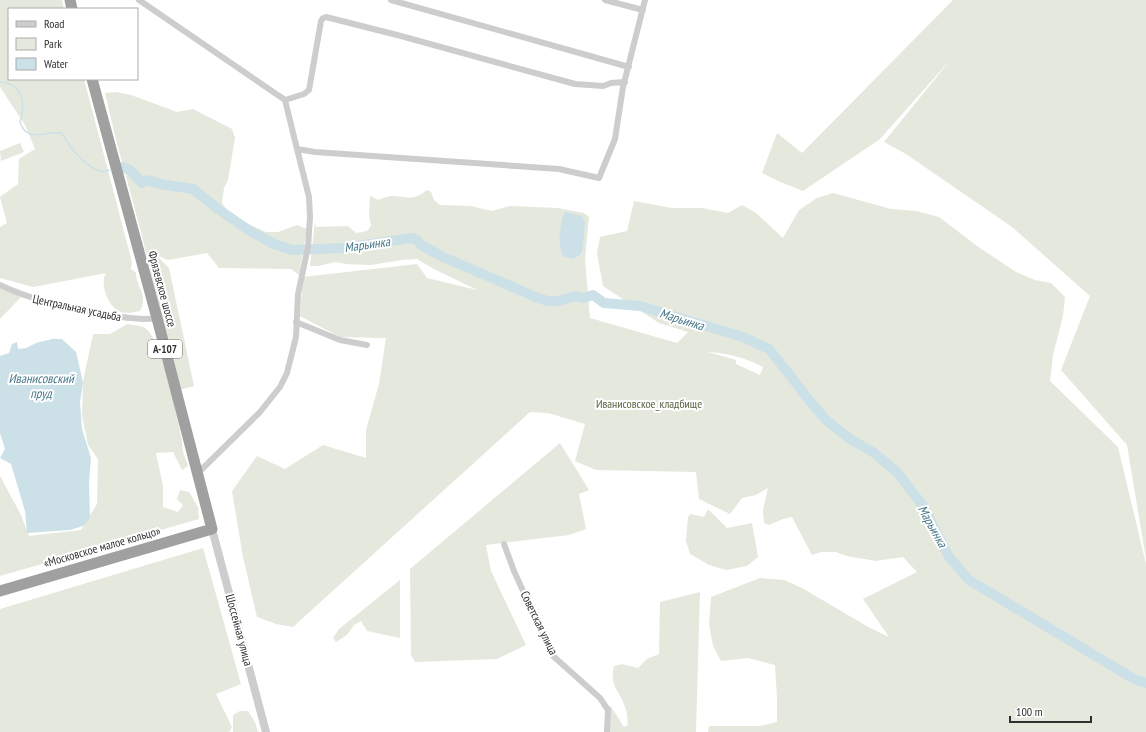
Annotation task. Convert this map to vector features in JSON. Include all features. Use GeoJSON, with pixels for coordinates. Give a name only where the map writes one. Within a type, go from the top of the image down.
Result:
{"type":"FeatureCollection","features":[{"type":"Feature","properties":{"kind":"highway","name":"Фрязевское шоссе"},"geometry":{"type":"LineString","coordinates":[[92,80],[157,318],[212,529]]}},
{"type":"Feature","properties":{"kind":"highway","name":"«Московское малое кольцо»"},"geometry":{"type":"LineString","coordinates":[[0,591],[212,529]]}},
{"type":"Feature","properties":{"kind":"street"},"geometry":{"type":"LineString","coordinates":[[139,0],[286,100],[309,196],[310,217],[308,249],[298,294],[296,337],[292,356],[280,387],[260,412],[197,474]]}},
{"type":"Feature","properties":{"kind":"street"},"geometry":{"type":"LineString","coordinates":[[391,0],[629,67]]}},
{"type":"Feature","properties":{"kind":"street"},"geometry":{"type":"LineString","coordinates":[[605,0],[643,10]]}},
{"type":"Feature","properties":{"kind":"street"},"geometry":{"type":"LineString","coordinates":[[297,149],[559,169],[599,178],[615,139],[625,82],[645,0]]}},
{"type":"Feature","properties":{"kind":"street"},"geometry":{"type":"LineString","coordinates":[[286,100],[304,94],[309,90],[321,21],[323,18],[401,36],[575,84],[603,86],[611,83],[625,82]]}},
{"type":"Feature","properties":{"kind":"street","name":"Центральная усадьба"},"geometry":{"type":"LineString","coordinates":[[0,285],[19,294],[55,304],[128,318],[143,320],[157,318]]}},
{"type":"Feature","properties":{"kind":"street"},"geometry":{"type":"LineString","coordinates":[[296,322],[340,340],[367,345]]}},
{"type":"Feature","properties":{"kind":"street","name":"Шоссейная улица"},"geometry":{"type":"LineString","coordinates":[[212,529],[266,732]]}},
{"type":"Feature","properties":{"kind":"street","name":"Советская улица"},"geometry":{"type":"LineString","coordinates":[[504,544],[514,571],[552,655],[600,698],[608,710],[607,732]]}},
{"type":"Feature","properties":{"kind":"green space"},"geometry":{"type":"Polygon","coordinates":[[[0,0],[62,0],[64,8],[8,8],[8,80],[84,80],[132,262],[131,269],[136,273],[143,296],[140,311],[123,313],[113,307],[104,288],[104,278],[106,273],[33,287],[0,278],[0,227],[7,223],[0,197],[18,184],[19,159],[35,149],[25,125],[0,87],[0,0]]]}},
{"type":"Feature","properties":{"kind":"green space"},"geometry":{"type":"Polygon","coordinates":[[[953,0],[1146,0],[1146,559],[1127,445],[1061,370],[1090,296],[1012,227],[906,154],[884,142],[952,58],[880,139],[803,191],[762,173],[777,133],[802,153],[953,0]]]}},
{"type":"Feature","properties":{"kind":"green space"},"geometry":{"type":"Polygon","coordinates":[[[116,92],[131,95],[177,112],[193,109],[232,129],[235,138],[228,180],[224,188],[222,203],[232,217],[266,232],[278,232],[297,225],[307,229],[299,275],[291,269],[219,268],[207,253],[168,260],[156,255],[169,268],[194,386],[179,390],[141,232],[105,93],[116,92]]]}},
{"type":"Feature","properties":{"kind":"green space"},"geometry":{"type":"Polygon","coordinates":[[[20,143],[24,152],[1,161],[0,151],[20,143]]]}},
{"type":"Feature","properties":{"kind":"green space","name":"Иванисовское_кладбище"},"geometry":{"type":"Polygon","coordinates":[[[427,190],[431,192],[434,200],[440,205],[471,206],[492,211],[510,206],[558,208],[584,213],[589,217],[585,259],[590,318],[677,343],[688,332],[659,323],[603,286],[597,253],[600,237],[627,231],[634,201],[672,208],[702,208],[728,213],[742,205],[756,213],[783,238],[799,210],[817,198],[833,193],[891,209],[916,211],[939,217],[977,246],[1016,272],[1035,280],[1051,283],[1065,297],[1063,316],[1053,355],[1050,381],[1118,447],[1146,564],[1146,732],[708,732],[709,726],[760,726],[777,722],[775,665],[748,658],[721,661],[713,646],[709,624],[711,597],[760,578],[784,580],[802,588],[870,628],[889,637],[863,599],[917,572],[903,557],[876,561],[847,556],[836,552],[821,552],[812,555],[792,517],[769,525],[764,523],[763,510],[768,488],[756,495],[742,498],[730,514],[699,499],[696,472],[596,470],[575,461],[585,424],[548,413],[530,412],[293,627],[276,624],[257,617],[243,557],[232,491],[257,456],[285,469],[323,445],[366,458],[366,430],[379,384],[386,338],[340,337],[300,316],[303,277],[417,264],[427,278],[477,290],[417,259],[371,265],[335,262],[318,266],[310,266],[315,222],[316,227],[348,226],[356,233],[367,231],[371,226],[369,215],[370,196],[378,200],[388,196],[410,198],[422,194],[427,190]],[[708,352],[736,360],[736,364],[760,375],[763,367],[757,364],[729,355],[708,352]]]}},
{"type":"Feature","properties":{"kind":"green space"},"geometry":{"type":"Polygon","coordinates":[[[0,287],[21,297],[0,319],[0,287]]]}},
{"type":"Feature","properties":{"kind":"green space"},"geometry":{"type":"Polygon","coordinates":[[[127,324],[145,328],[151,335],[157,347],[173,397],[183,452],[188,466],[182,470],[173,452],[156,453],[163,486],[163,507],[178,512],[183,505],[177,499],[180,490],[189,492],[198,507],[199,519],[0,576],[0,476],[21,515],[29,536],[81,530],[97,504],[98,459],[88,445],[82,415],[83,381],[93,334],[110,334],[127,324]]]}},
{"type":"Feature","properties":{"kind":"green space"},"geometry":{"type":"Polygon","coordinates":[[[560,443],[589,490],[579,494],[586,529],[569,535],[486,545],[491,571],[526,645],[497,659],[415,662],[411,655],[410,569],[560,443]]]}},
{"type":"Feature","properties":{"kind":"green space"},"geometry":{"type":"Polygon","coordinates":[[[708,509],[727,528],[752,523],[758,557],[747,566],[726,570],[709,565],[690,554],[686,541],[688,517],[690,514],[704,517],[708,509]]]}},
{"type":"Feature","properties":{"kind":"green space"},"geometry":{"type":"Polygon","coordinates":[[[203,548],[241,684],[216,694],[232,727],[229,732],[0,732],[0,609],[203,548]]]}},
{"type":"Feature","properties":{"kind":"green space"},"geometry":{"type":"Polygon","coordinates":[[[400,580],[400,638],[367,631],[361,621],[354,625],[347,635],[336,642],[333,638],[339,629],[400,580]]]}},
{"type":"Feature","properties":{"kind":"green space"},"geometry":{"type":"Polygon","coordinates":[[[700,592],[696,732],[610,732],[610,705],[624,727],[628,725],[627,712],[614,685],[614,666],[622,664],[638,668],[647,659],[659,654],[660,602],[700,592]]]}},
{"type":"Feature","properties":{"kind":"green space"},"geometry":{"type":"Polygon","coordinates":[[[240,711],[248,711],[255,722],[258,732],[233,732],[233,715],[240,711]]]}},
{"type":"Feature","properties":{"kind":"water"},"geometry":{"type":"Polygon","coordinates":[[[566,212],[582,216],[585,222],[581,254],[573,259],[563,256],[560,246],[561,223],[564,213],[566,212]]]}},
{"type":"Feature","properties":{"kind":"water","name":"Иванисовский пруд"},"geometry":{"type":"Polygon","coordinates":[[[52,339],[62,339],[76,352],[83,383],[80,402],[82,429],[91,458],[89,482],[90,518],[83,526],[70,530],[27,533],[25,511],[11,464],[0,458],[5,449],[0,433],[0,356],[9,353],[12,344],[17,342],[18,349],[26,348],[36,343],[52,339]]]}},
{"type":"Feature","properties":{"kind":"waterway","name":"Марьинка"},"geometry":{"type":"LineString","coordinates":[[0,82],[8,83],[14,86],[21,96],[23,109],[20,122],[23,129],[27,133],[38,135],[61,133],[82,160],[99,171],[109,170]]}},
{"type":"Feature","properties":{"kind":"waterway","name":"Марьинка"},"geometry":{"type":"LineString","coordinates":[[122,167],[130,170],[142,183],[148,180],[160,184],[193,189],[218,209],[250,231],[274,244],[292,250],[342,248],[412,238],[418,241],[421,245],[443,257],[538,298],[548,301],[559,301],[575,296],[583,298],[593,295],[604,303],[640,306],[743,337],[769,349],[826,420],[850,439],[873,452],[897,472],[923,506],[949,557],[969,580],[1134,679],[1146,683]]}}]}
